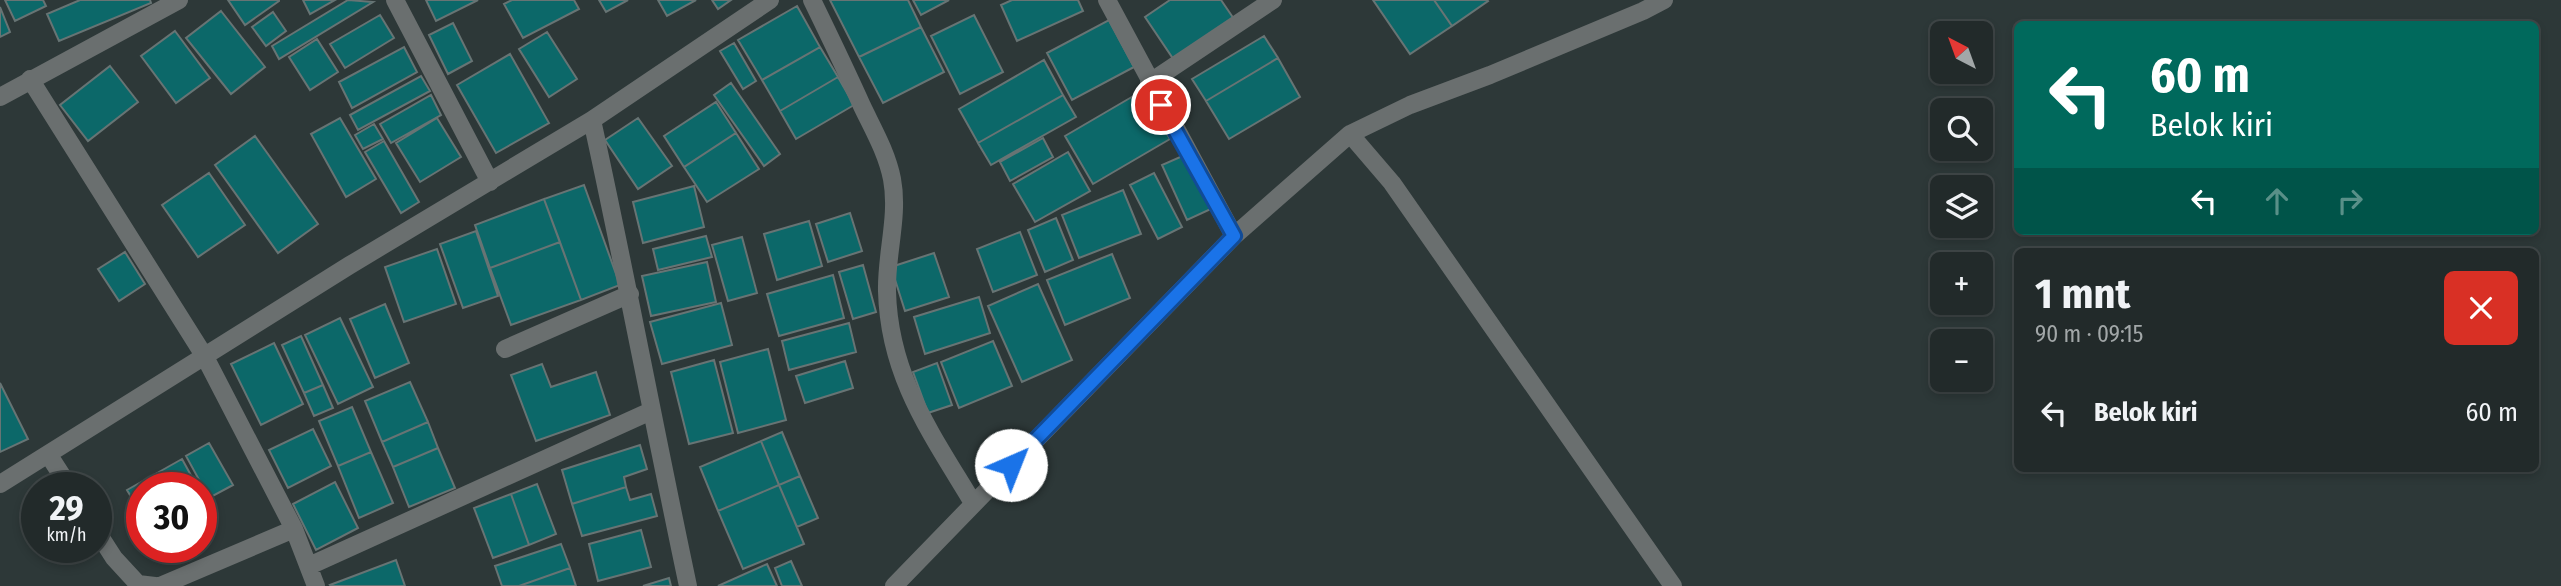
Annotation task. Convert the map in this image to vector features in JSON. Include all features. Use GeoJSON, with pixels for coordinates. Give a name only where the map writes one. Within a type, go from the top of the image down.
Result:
{"type":"FeatureCollection","features":[{"type":"Feature","properties":{"kind":"street"},"geometry":{"type":"LineString","coordinates":[[0,97],[179,0]]}},
{"type":"Feature","properties":{"kind":"street"},"geometry":{"type":"LineString","coordinates":[[395,0],[491,182]]}},
{"type":"Feature","properties":{"kind":"street"},"geometry":{"type":"LineString","coordinates":[[0,484],[350,265],[592,120],[770,0]]}},
{"type":"Feature","properties":{"kind":"street"},"geometry":{"type":"LineString","coordinates":[[813,0],[883,149],[892,180],[894,204],[887,288],[890,333],[906,386],[973,503]]}},
{"type":"Feature","properties":{"kind":"street"},"geometry":{"type":"LineString","coordinates":[[1107,0],[1149,83],[1234,236]]}},
{"type":"Feature","properties":{"kind":"street"},"geometry":{"type":"LineString","coordinates":[[1149,83],[1273,0]]}},
{"type":"Feature","properties":{"kind":"street"},"geometry":{"type":"LineString","coordinates":[[894,586],[1234,236],[1356,141],[1399,110],[1490,75],[1664,0]]}},
{"type":"Feature","properties":{"kind":"street"},"geometry":{"type":"LineString","coordinates":[[30,79],[205,357],[294,529],[316,586]]}},
{"type":"Feature","properties":{"kind":"street"},"geometry":{"type":"LineString","coordinates":[[592,120],[630,293],[651,411],[688,586]]}},
{"type":"Feature","properties":{"kind":"street"},"geometry":{"type":"LineString","coordinates":[[1356,141],[1392,183],[1673,586]]}},
{"type":"Feature","properties":{"kind":"street"},"geometry":{"type":"LineString","coordinates":[[505,349],[630,293]]}},
{"type":"Feature","properties":{"kind":"street"},"geometry":{"type":"LineString","coordinates":[[309,566],[651,411]]}},
{"type":"Feature","properties":{"kind":"street"},"geometry":{"type":"LineString","coordinates":[[48,454],[60,472]]}},
{"type":"Feature","properties":{"kind":"street"},"geometry":{"type":"LineString","coordinates":[[112,555],[138,584],[157,586],[294,529]]}},
{"type":"Feature","properties":{"kind":"building"},"geometry":{"type":"Polygon","coordinates":[[[5,0],[43,0],[46,6],[15,21],[5,0]]]}},
{"type":"Feature","properties":{"kind":"building"},"geometry":{"type":"Polygon","coordinates":[[[80,0],[150,0],[151,3],[59,41],[47,14],[80,0]]]}},
{"type":"Feature","properties":{"kind":"building"},"geometry":{"type":"Polygon","coordinates":[[[228,0],[279,0],[279,1],[245,25],[228,0]]]}},
{"type":"Feature","properties":{"kind":"building"},"geometry":{"type":"Polygon","coordinates":[[[303,0],[335,0],[310,14],[303,0]]]}},
{"type":"Feature","properties":{"kind":"building"},"geometry":{"type":"Polygon","coordinates":[[[348,0],[373,2],[279,59],[272,46],[348,0]]]}},
{"type":"Feature","properties":{"kind":"building"},"geometry":{"type":"Polygon","coordinates":[[[426,0],[478,0],[436,21],[426,0]]]}},
{"type":"Feature","properties":{"kind":"building"},"geometry":{"type":"Polygon","coordinates":[[[512,0],[574,0],[579,9],[523,38],[504,4],[512,0]]]}},
{"type":"Feature","properties":{"kind":"building"},"geometry":{"type":"Polygon","coordinates":[[[599,0],[628,0],[606,12],[599,0]]]}},
{"type":"Feature","properties":{"kind":"building"},"geometry":{"type":"Polygon","coordinates":[[[658,0],[696,0],[667,16],[658,0]]]}},
{"type":"Feature","properties":{"kind":"building"},"geometry":{"type":"Polygon","coordinates":[[[712,0],[731,0],[718,9],[712,0]]]}},
{"type":"Feature","properties":{"kind":"building"},"geometry":{"type":"Polygon","coordinates":[[[830,0],[908,0],[921,27],[859,57],[830,0]]]}},
{"type":"Feature","properties":{"kind":"building"},"geometry":{"type":"Polygon","coordinates":[[[913,0],[949,0],[921,15],[913,0]]]}},
{"type":"Feature","properties":{"kind":"building"},"geometry":{"type":"Polygon","coordinates":[[[1012,0],[1078,0],[1083,11],[1017,41],[1001,5],[1012,0]]]}},
{"type":"Feature","properties":{"kind":"building"},"geometry":{"type":"Polygon","coordinates":[[[1170,0],[1221,0],[1236,22],[1176,63],[1145,17],[1170,0]]]}},
{"type":"Feature","properties":{"kind":"building"},"geometry":{"type":"Polygon","coordinates":[[[1373,0],[1434,0],[1452,26],[1410,54],[1373,0]]]}},
{"type":"Feature","properties":{"kind":"building"},"geometry":{"type":"Polygon","coordinates":[[[1434,0],[1487,0],[1488,1],[1452,26],[1434,0]]]}},
{"type":"Feature","properties":{"kind":"building"},"geometry":{"type":"Polygon","coordinates":[[[797,6],[820,47],[762,80],[738,40],[797,6]]]}},
{"type":"Feature","properties":{"kind":"building"},"geometry":{"type":"Polygon","coordinates":[[[0,7],[10,32],[0,37],[0,7]]]}},
{"type":"Feature","properties":{"kind":"building"},"geometry":{"type":"Polygon","coordinates":[[[221,11],[265,67],[231,94],[186,38],[221,11]]]}},
{"type":"Feature","properties":{"kind":"building"},"geometry":{"type":"Polygon","coordinates":[[[273,12],[286,31],[266,46],[252,27],[273,12]]]}},
{"type":"Feature","properties":{"kind":"building"},"geometry":{"type":"Polygon","coordinates":[[[380,15],[394,38],[345,68],[330,44],[380,15]]]}},
{"type":"Feature","properties":{"kind":"building"},"geometry":{"type":"Polygon","coordinates":[[[974,15],[1003,72],[960,94],[931,36],[974,15]]]}},
{"type":"Feature","properties":{"kind":"building"},"geometry":{"type":"Polygon","coordinates":[[[1109,20],[1134,67],[1072,100],[1047,53],[1109,20]]]}},
{"type":"Feature","properties":{"kind":"building"},"geometry":{"type":"Polygon","coordinates":[[[453,23],[472,61],[448,74],[429,35],[453,23]]]}},
{"type":"Feature","properties":{"kind":"building"},"geometry":{"type":"Polygon","coordinates":[[[921,27],[944,72],[883,103],[859,57],[921,27]]]}},
{"type":"Feature","properties":{"kind":"building"},"geometry":{"type":"Polygon","coordinates":[[[175,31],[210,78],[176,103],[141,56],[175,31]]]}},
{"type":"Feature","properties":{"kind":"building"},"geometry":{"type":"Polygon","coordinates":[[[547,32],[577,79],[549,97],[519,49],[547,32]]]}},
{"type":"Feature","properties":{"kind":"building"},"geometry":{"type":"Polygon","coordinates":[[[1264,36],[1278,58],[1206,101],[1192,79],[1264,36]]]}},
{"type":"Feature","properties":{"kind":"building"},"geometry":{"type":"Polygon","coordinates":[[[317,39],[338,72],[310,90],[289,57],[317,39]]]}},
{"type":"Feature","properties":{"kind":"building"},"geometry":{"type":"Polygon","coordinates":[[[734,43],[756,81],[743,89],[720,51],[734,43]]]}},
{"type":"Feature","properties":{"kind":"building"},"geometry":{"type":"Polygon","coordinates":[[[404,47],[417,72],[352,108],[339,82],[404,47]]]}},
{"type":"Feature","properties":{"kind":"building"},"geometry":{"type":"Polygon","coordinates":[[[820,47],[838,77],[780,111],[762,80],[820,47]]]}},
{"type":"Feature","properties":{"kind":"building"},"geometry":{"type":"Polygon","coordinates":[[[510,54],[549,123],[496,153],[457,85],[510,54]]]}},
{"type":"Feature","properties":{"kind":"building"},"geometry":{"type":"Polygon","coordinates":[[[1278,58],[1300,97],[1229,139],[1206,101],[1278,58]]]}},
{"type":"Feature","properties":{"kind":"building"},"geometry":{"type":"Polygon","coordinates":[[[1044,60],[1063,95],[978,143],[959,109],[1044,60]]]}},
{"type":"Feature","properties":{"kind":"building"},"geometry":{"type":"Polygon","coordinates":[[[110,66],[138,102],[88,141],[60,105],[110,66]]]}},
{"type":"Feature","properties":{"kind":"building"},"geometry":{"type":"Polygon","coordinates":[[[421,76],[430,91],[358,130],[350,115],[421,76]]]}},
{"type":"Feature","properties":{"kind":"building"},"geometry":{"type":"Polygon","coordinates":[[[838,77],[854,105],[796,139],[780,111],[838,77]]]}},
{"type":"Feature","properties":{"kind":"building"},"geometry":{"type":"Polygon","coordinates":[[[731,83],[780,154],[764,166],[714,95],[731,83]]]}},
{"type":"Feature","properties":{"kind":"building"},"geometry":{"type":"Polygon","coordinates":[[[1142,91],[1170,139],[1093,184],[1065,136],[1142,91]]]}},
{"type":"Feature","properties":{"kind":"building"},"geometry":{"type":"Polygon","coordinates":[[[431,95],[441,115],[391,143],[380,124],[431,95]]]}},
{"type":"Feature","properties":{"kind":"building"},"geometry":{"type":"Polygon","coordinates":[[[1063,95],[1076,117],[991,165],[978,143],[1063,95]]]}},
{"type":"Feature","properties":{"kind":"building"},"geometry":{"type":"Polygon","coordinates":[[[716,102],[736,133],[684,167],[664,136],[716,102]]]}},
{"type":"Feature","properties":{"kind":"building"},"geometry":{"type":"Polygon","coordinates":[[[340,118],[376,179],[346,197],[311,134],[340,118]]]}},
{"type":"Feature","properties":{"kind":"building"},"geometry":{"type":"Polygon","coordinates":[[[437,118],[461,157],[420,182],[396,143],[437,118]]]}},
{"type":"Feature","properties":{"kind":"building"},"geometry":{"type":"Polygon","coordinates":[[[638,118],[672,166],[638,189],[605,140],[638,118]]]}},
{"type":"Feature","properties":{"kind":"building"},"geometry":{"type":"Polygon","coordinates":[[[374,124],[383,139],[363,149],[355,135],[374,124]]]}},
{"type":"Feature","properties":{"kind":"building"},"geometry":{"type":"Polygon","coordinates":[[[736,133],[759,169],[707,202],[684,167],[736,133]]]}},
{"type":"Feature","properties":{"kind":"building"},"geometry":{"type":"Polygon","coordinates":[[[255,136],[318,224],[278,253],[215,165],[255,136]]]}},
{"type":"Feature","properties":{"kind":"building"},"geometry":{"type":"Polygon","coordinates":[[[1043,138],[1053,157],[1010,181],[1000,162],[1043,138]]]}},
{"type":"Feature","properties":{"kind":"building"},"geometry":{"type":"Polygon","coordinates":[[[384,141],[419,202],[401,213],[365,152],[384,141]]]}},
{"type":"Feature","properties":{"kind":"building"},"geometry":{"type":"Polygon","coordinates":[[[1068,152],[1090,191],[1035,222],[1013,184],[1068,152]]]}},
{"type":"Feature","properties":{"kind":"building"},"geometry":{"type":"Polygon","coordinates":[[[1187,154],[1213,208],[1187,220],[1162,165],[1187,154]]]}},
{"type":"Feature","properties":{"kind":"building"},"geometry":{"type":"Polygon","coordinates":[[[209,173],[245,225],[198,257],[162,205],[209,173]]]}},
{"type":"Feature","properties":{"kind":"building"},"geometry":{"type":"Polygon","coordinates":[[[1154,173],[1182,227],[1158,239],[1130,185],[1154,173]]]}},
{"type":"Feature","properties":{"kind":"building"},"geometry":{"type":"Polygon","coordinates":[[[584,185],[620,285],[581,300],[544,199],[584,185]]]}},
{"type":"Feature","properties":{"kind":"building"},"geometry":{"type":"Polygon","coordinates":[[[694,186],[704,227],[643,243],[633,202],[694,186]]]}},
{"type":"Feature","properties":{"kind":"building"},"geometry":{"type":"Polygon","coordinates":[[[1123,190],[1141,234],[1079,258],[1062,215],[1123,190]]]}},
{"type":"Feature","properties":{"kind":"building"},"geometry":{"type":"Polygon","coordinates":[[[544,199],[560,242],[490,268],[475,225],[544,199]]]}},
{"type":"Feature","properties":{"kind":"building"},"geometry":{"type":"Polygon","coordinates":[[[850,213],[862,251],[828,262],[816,224],[850,213]]]}},
{"type":"Feature","properties":{"kind":"building"},"geometry":{"type":"Polygon","coordinates":[[[1056,218],[1073,260],[1045,272],[1028,230],[1056,218]]]}},
{"type":"Feature","properties":{"kind":"building"},"geometry":{"type":"Polygon","coordinates":[[[809,221],[822,266],[777,280],[764,234],[809,221]]]}},
{"type":"Feature","properties":{"kind":"building"},"geometry":{"type":"Polygon","coordinates":[[[476,231],[498,296],[463,308],[440,244],[476,231]]]}},
{"type":"Feature","properties":{"kind":"building"},"geometry":{"type":"Polygon","coordinates":[[[1020,232],[1037,275],[993,292],[977,249],[1020,232]]]}},
{"type":"Feature","properties":{"kind":"building"},"geometry":{"type":"Polygon","coordinates":[[[706,236],[712,257],[658,270],[653,249],[706,236]]]}},
{"type":"Feature","properties":{"kind":"building"},"geometry":{"type":"Polygon","coordinates":[[[742,237],[757,293],[728,301],[712,245],[742,237]]]}},
{"type":"Feature","properties":{"kind":"building"},"geometry":{"type":"Polygon","coordinates":[[[560,242],[581,300],[511,325],[490,268],[560,242]]]}},
{"type":"Feature","properties":{"kind":"building"},"geometry":{"type":"Polygon","coordinates":[[[437,249],[456,304],[404,322],[385,267],[437,249]]]}},
{"type":"Feature","properties":{"kind":"building"},"geometry":{"type":"Polygon","coordinates":[[[125,252],[145,284],[119,301],[98,269],[125,252]]]}},
{"type":"Feature","properties":{"kind":"building"},"geometry":{"type":"Polygon","coordinates":[[[934,253],[949,297],[905,311],[891,267],[934,253]]]}},
{"type":"Feature","properties":{"kind":"building"},"geometry":{"type":"Polygon","coordinates":[[[1112,254],[1130,298],[1065,325],[1047,280],[1112,254]]]}},
{"type":"Feature","properties":{"kind":"building"},"geometry":{"type":"Polygon","coordinates":[[[707,262],[716,302],[651,316],[642,276],[707,262]]]}},
{"type":"Feature","properties":{"kind":"building"},"geometry":{"type":"Polygon","coordinates":[[[863,265],[876,312],[853,319],[839,272],[863,265]]]}},
{"type":"Feature","properties":{"kind":"building"},"geometry":{"type":"Polygon","coordinates":[[[833,275],[844,318],[779,336],[767,294],[833,275]]]}},
{"type":"Feature","properties":{"kind":"building"},"geometry":{"type":"Polygon","coordinates":[[[1038,284],[1072,360],[1022,382],[988,306],[1038,284]]]}},
{"type":"Feature","properties":{"kind":"building"},"geometry":{"type":"Polygon","coordinates":[[[979,297],[990,333],[925,354],[914,317],[979,297]]]}},
{"type":"Feature","properties":{"kind":"building"},"geometry":{"type":"Polygon","coordinates":[[[721,303],[732,345],[662,364],[650,322],[721,303]]]}},
{"type":"Feature","properties":{"kind":"building"},"geometry":{"type":"Polygon","coordinates":[[[385,304],[409,363],[375,378],[350,319],[385,304]]]}},
{"type":"Feature","properties":{"kind":"building"},"geometry":{"type":"Polygon","coordinates":[[[340,318],[373,387],[338,404],[305,335],[340,318]]]}},
{"type":"Feature","properties":{"kind":"building"},"geometry":{"type":"Polygon","coordinates":[[[849,323],[856,352],[789,370],[782,341],[849,323]]]}},
{"type":"Feature","properties":{"kind":"building"},"geometry":{"type":"Polygon","coordinates":[[[301,336],[323,385],[304,393],[282,345],[301,336]]]}},
{"type":"Feature","properties":{"kind":"building"},"geometry":{"type":"Polygon","coordinates":[[[993,341],[1012,386],[959,408],[941,362],[993,341]]]}},
{"type":"Feature","properties":{"kind":"building"},"geometry":{"type":"Polygon","coordinates":[[[274,343],[303,404],[261,425],[231,364],[274,343]]]}},
{"type":"Feature","properties":{"kind":"building"},"geometry":{"type":"Polygon","coordinates":[[[768,349],[786,420],[738,433],[720,362],[768,349]]]}},
{"type":"Feature","properties":{"kind":"building"},"geometry":{"type":"Polygon","coordinates":[[[714,360],[733,433],[689,444],[671,372],[714,360]]]}},
{"type":"Feature","properties":{"kind":"building"},"geometry":{"type":"Polygon","coordinates":[[[845,361],[853,388],[805,403],[796,376],[845,361]]]}},
{"type":"Feature","properties":{"kind":"building"},"geometry":{"type":"Polygon","coordinates":[[[937,363],[952,405],[928,413],[913,372],[937,363]]]}},
{"type":"Feature","properties":{"kind":"building"},"geometry":{"type":"Polygon","coordinates":[[[542,364],[551,387],[596,372],[610,415],[536,441],[511,375],[542,364]]]}},
{"type":"Feature","properties":{"kind":"building"},"geometry":{"type":"Polygon","coordinates":[[[410,382],[428,422],[382,442],[365,401],[410,382]]]}},
{"type":"Feature","properties":{"kind":"building"},"geometry":{"type":"Polygon","coordinates":[[[0,383],[28,439],[0,452],[0,383]]]}},
{"type":"Feature","properties":{"kind":"building"},"geometry":{"type":"Polygon","coordinates":[[[323,385],[333,408],[314,416],[304,393],[323,385]]]}},
{"type":"Feature","properties":{"kind":"building"},"geometry":{"type":"Polygon","coordinates":[[[352,407],[371,452],[338,466],[319,421],[352,407]]]}},
{"type":"Feature","properties":{"kind":"building"},"geometry":{"type":"Polygon","coordinates":[[[428,422],[438,448],[393,467],[382,442],[428,422]]]}},
{"type":"Feature","properties":{"kind":"building"},"geometry":{"type":"Polygon","coordinates":[[[313,429],[331,466],[288,488],[269,450],[313,429]]]}},
{"type":"Feature","properties":{"kind":"building"},"geometry":{"type":"Polygon","coordinates":[[[782,432],[800,476],[779,485],[761,441],[782,432]]]}},
{"type":"Feature","properties":{"kind":"building"},"geometry":{"type":"Polygon","coordinates":[[[761,441],[779,485],[718,511],[700,467],[761,441]]]}},
{"type":"Feature","properties":{"kind":"building"},"geometry":{"type":"Polygon","coordinates":[[[209,443],[233,485],[217,494],[217,472],[195,472],[186,456],[209,443]]]}},
{"type":"Feature","properties":{"kind":"building"},"geometry":{"type":"Polygon","coordinates":[[[640,445],[647,469],[624,477],[626,487],[572,504],[562,470],[640,445]]]}},
{"type":"Feature","properties":{"kind":"building"},"geometry":{"type":"Polygon","coordinates":[[[438,448],[455,488],[409,507],[393,467],[438,448]]]}},
{"type":"Feature","properties":{"kind":"building"},"geometry":{"type":"Polygon","coordinates":[[[371,452],[393,503],[359,518],[338,466],[371,452]]]}},
{"type":"Feature","properties":{"kind":"building"},"geometry":{"type":"Polygon","coordinates":[[[182,459],[189,472],[159,472],[182,459]]]}},
{"type":"Feature","properties":{"kind":"building"},"geometry":{"type":"Polygon","coordinates":[[[800,476],[818,518],[797,527],[779,485],[800,476]]]}},
{"type":"Feature","properties":{"kind":"building"},"geometry":{"type":"Polygon","coordinates":[[[335,482],[358,528],[316,550],[293,504],[335,482]]]}},
{"type":"Feature","properties":{"kind":"building"},"geometry":{"type":"Polygon","coordinates":[[[537,484],[556,534],[529,545],[511,494],[537,484]]]}},
{"type":"Feature","properties":{"kind":"building"},"geometry":{"type":"Polygon","coordinates":[[[779,485],[804,544],[743,569],[718,511],[779,485]]]}},
{"type":"Feature","properties":{"kind":"building"},"geometry":{"type":"Polygon","coordinates":[[[626,487],[630,500],[651,494],[657,516],[582,536],[572,504],[626,487]]]}},
{"type":"Feature","properties":{"kind":"building"},"geometry":{"type":"Polygon","coordinates":[[[511,494],[529,545],[493,558],[474,508],[511,494]]]}},
{"type":"Feature","properties":{"kind":"building"},"geometry":{"type":"Polygon","coordinates":[[[641,530],[651,567],[598,581],[589,544],[641,530]]]}},
{"type":"Feature","properties":{"kind":"building"},"geometry":{"type":"Polygon","coordinates":[[[561,544],[570,568],[519,586],[502,586],[495,566],[561,544]]]}},
{"type":"Feature","properties":{"kind":"building"},"geometry":{"type":"Polygon","coordinates":[[[396,560],[405,586],[330,585],[396,560]]]}},
{"type":"Feature","properties":{"kind":"building"},"geometry":{"type":"Polygon","coordinates":[[[791,561],[802,586],[782,586],[775,568],[791,561]]]}},
{"type":"Feature","properties":{"kind":"building"},"geometry":{"type":"Polygon","coordinates":[[[767,564],[777,586],[718,586],[767,564]]]}},
{"type":"Feature","properties":{"kind":"building"},"geometry":{"type":"Polygon","coordinates":[[[570,568],[576,586],[519,586],[570,568]]]}},
{"type":"Feature","properties":{"kind":"building"},"geometry":{"type":"Polygon","coordinates":[[[669,578],[671,586],[643,586],[669,578]]]}},
{"type":"Feature","properties":{"kind":"route"},"geometry":{"type":"LineString","coordinates":[[1011,465],[1234,236],[1161,105]]}}]}
